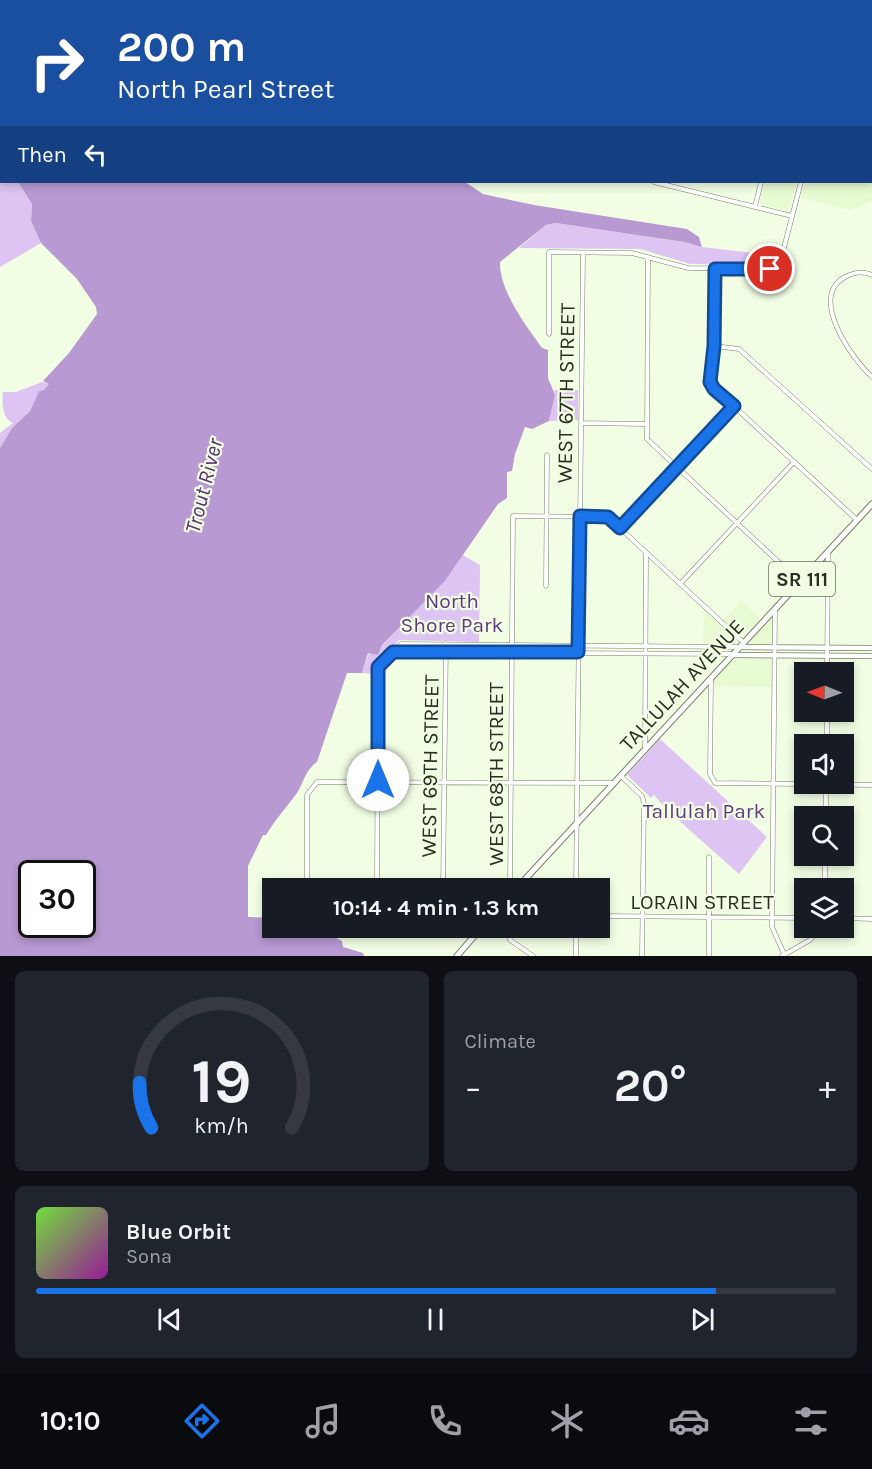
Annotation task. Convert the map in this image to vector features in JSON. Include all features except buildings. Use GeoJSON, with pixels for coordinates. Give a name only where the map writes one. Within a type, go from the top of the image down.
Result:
{"type":"FeatureCollection","features":[{"type":"Feature","properties":{"kind":"main road","name":"TALLULAH AVENUE"},"geometry":{"type":"LineString","coordinates":[[526,878],[872,504]]}},
{"type":"Feature","properties":{"kind":"main road"},"geometry":{"type":"LineString","coordinates":[[457,956],[473,938]]}},
{"type":"Feature","properties":{"kind":"street"},"geometry":{"type":"LineString","coordinates":[[658,183],[792,216]]}},
{"type":"Feature","properties":{"kind":"street"},"geometry":{"type":"LineString","coordinates":[[755,207],[761,183]]}},
{"type":"Feature","properties":{"kind":"street"},"geometry":{"type":"LineString","coordinates":[[549,334],[549,252],[632,253],[679,267],[715,269],[777,267],[801,183]]}},
{"type":"Feature","properties":{"kind":"street","name":"WEST 67TH STREET"},"geometry":{"type":"LineString","coordinates":[[576,878],[582,253]]}},
{"type":"Feature","properties":{"kind":"street"},"geometry":{"type":"LineString","coordinates":[[648,257],[647,439],[800,582]]}},
{"type":"Feature","properties":{"kind":"street"},"geometry":{"type":"LineString","coordinates":[[715,269],[714,346],[710,377],[712,386],[857,520]]}},
{"type":"Feature","properties":{"kind":"street"},"geometry":{"type":"LineString","coordinates":[[872,275],[854,273],[841,279],[835,287],[830,302],[836,323],[852,354],[872,377]]}},
{"type":"Feature","properties":{"kind":"street"},"geometry":{"type":"LineString","coordinates":[[714,346],[739,349],[872,469]]}},
{"type":"Feature","properties":{"kind":"street"},"geometry":{"type":"LineString","coordinates":[[620,528],[734,406]]}},
{"type":"Feature","properties":{"kind":"street"},"geometry":{"type":"LineString","coordinates":[[581,423],[647,424]]}},
{"type":"Feature","properties":{"kind":"street"},"geometry":{"type":"LineString","coordinates":[[546,586],[547,455]]}},
{"type":"Feature","properties":{"kind":"street"},"geometry":{"type":"LineString","coordinates":[[681,584],[794,462]]}},
{"type":"Feature","properties":{"kind":"street","name":"WEST 68TH STREET"},"geometry":{"type":"LineString","coordinates":[[510,878],[513,516],[546,516]]}},
{"type":"Feature","properties":{"kind":"street"},"geometry":{"type":"LineString","coordinates":[[546,516],[604,517],[620,528],[681,584],[742,645]]}},
{"type":"Feature","properties":{"kind":"street"},"geometry":{"type":"LineString","coordinates":[[827,662],[828,551]]}},
{"type":"Feature","properties":{"kind":"street"},"geometry":{"type":"LineString","coordinates":[[645,750],[646,553]]}},
{"type":"Feature","properties":{"kind":"street"},"geometry":{"type":"LineString","coordinates":[[775,609],[772,917],[774,934],[784,955],[811,938]]}},
{"type":"Feature","properties":{"kind":"street"},"geometry":{"type":"LineString","coordinates":[[377,878],[378,667],[401,644],[742,645],[872,648]]}},
{"type":"Feature","properties":{"kind":"street","name":"WEST 69TH STREET"},"geometry":{"type":"LineString","coordinates":[[443,878],[446,644]]}},
{"type":"Feature","properties":{"kind":"street"},"geometry":{"type":"LineString","coordinates":[[393,652],[872,656]]}},
{"type":"Feature","properties":{"kind":"street"},"geometry":{"type":"LineString","coordinates":[[711,678],[712,781],[719,784],[794,784]]}},
{"type":"Feature","properties":{"kind":"street"},"geometry":{"type":"LineString","coordinates":[[621,776],[643,799],[642,956]]}},
{"type":"Feature","properties":{"kind":"street"},"geometry":{"type":"LineString","coordinates":[[307,878],[307,795],[311,787],[322,780],[614,783]]}},
{"type":"Feature","properties":{"kind":"street"},"geometry":{"type":"LineString","coordinates":[[854,785],[872,785]]}},
{"type":"Feature","properties":{"kind":"street"},"geometry":{"type":"LineString","coordinates":[[709,856],[709,956]]}},
{"type":"Feature","properties":{"kind":"street","name":"LORAIN STREET"},"geometry":{"type":"LineString","coordinates":[[610,916],[794,918]]}},
{"type":"Feature","properties":{"kind":"street"},"geometry":{"type":"LineString","coordinates":[[854,918],[872,919]]}},
{"type":"Feature","properties":{"kind":"street"},"geometry":{"type":"LineString","coordinates":[[510,938],[533,956]]}},
{"type":"Feature","properties":{"kind":"street"},"geometry":{"type":"LineString","coordinates":[[576,938],[576,956]]}},
{"type":"Feature","properties":{"kind":"shaded area"},"geometry":{"type":"Polygon","coordinates":[[[764,183],[797,183],[788,211],[760,203],[764,183]]]}},
{"type":"Feature","properties":{"kind":"shaded area"},"geometry":{"type":"Polygon","coordinates":[[[805,183],[872,183],[872,201],[850,210],[801,198],[805,183]]]}},
{"type":"Feature","properties":{"kind":"shaded area"},"geometry":{"type":"Polygon","coordinates":[[[741,600],[760,619],[741,636],[723,620],[741,600]]]}},
{"type":"Feature","properties":{"kind":"shaded area"},"geometry":{"type":"Polygon","coordinates":[[[704,609],[736,639],[737,644],[703,644],[704,609]]]}},
{"type":"Feature","properties":{"kind":"shaded area"},"geometry":{"type":"Polygon","coordinates":[[[777,610],[777,644],[753,644],[751,640],[777,610]]]}},
{"type":"Feature","properties":{"kind":"shaded area"},"geometry":{"type":"Polygon","coordinates":[[[735,658],[772,658],[772,687],[714,686],[713,681],[735,658]]]}},
{"type":"Feature","properties":{"kind":"green space"},"geometry":{"type":"Polygon","coordinates":[[[0,183],[19,183],[32,204],[31,221],[41,243],[0,267],[0,183]]]}},
{"type":"Feature","properties":{"kind":"green space"},"geometry":{"type":"Polygon","coordinates":[[[556,223],[684,242],[702,247],[778,256],[775,264],[770,265],[690,264],[640,249],[519,248],[546,225],[556,223]]]}},
{"type":"Feature","properties":{"kind":"green space"},"geometry":{"type":"Polygon","coordinates":[[[42,382],[49,384],[44,390],[39,391],[30,411],[12,428],[0,448],[0,433],[13,423],[5,414],[3,392],[16,392],[42,382]]]}},
{"type":"Feature","properties":{"kind":"green space"},"geometry":{"type":"Polygon","coordinates":[[[554,390],[578,390],[578,420],[549,421],[554,390]]]}},
{"type":"Feature","properties":{"kind":"green space","name":"North Shore Park"},"geometry":{"type":"Polygon","coordinates":[[[463,555],[480,565],[479,642],[399,640],[378,662],[376,674],[362,673],[369,653],[378,654],[382,645],[445,581],[463,555]]]}},
{"type":"Feature","properties":{"kind":"green space","name":"Tallulah Park"},"geometry":{"type":"Polygon","coordinates":[[[660,739],[767,837],[739,874],[667,810],[654,795],[651,798],[627,775],[660,739]]]}},
{"type":"Feature","properties":{"kind":"water","name":"Trout River"},"geometry":{"type":"Polygon","coordinates":[[[19,183],[466,183],[483,194],[534,205],[687,229],[699,237],[702,247],[684,242],[556,223],[546,225],[500,262],[504,284],[515,307],[542,348],[548,350],[548,378],[555,395],[549,421],[532,429],[525,427],[515,454],[512,471],[507,472],[507,498],[498,504],[445,581],[382,645],[378,655],[368,653],[362,673],[347,673],[317,762],[305,776],[297,793],[266,835],[263,835],[248,866],[248,917],[262,918],[262,938],[336,938],[342,941],[343,947],[363,953],[364,956],[0,956],[0,448],[12,428],[30,411],[39,391],[44,390],[49,384],[43,381],[69,353],[97,314],[96,307],[77,279],[41,243],[31,221],[32,204],[19,183]]]}},
{"type":"Feature","properties":{"kind":"route"},"geometry":{"type":"LineString","coordinates":[[378,780],[378,667],[393,652],[578,652],[580,516],[608,517],[620,528],[734,406],[714,389],[710,382],[714,357],[715,269],[770,269]]}}]}
